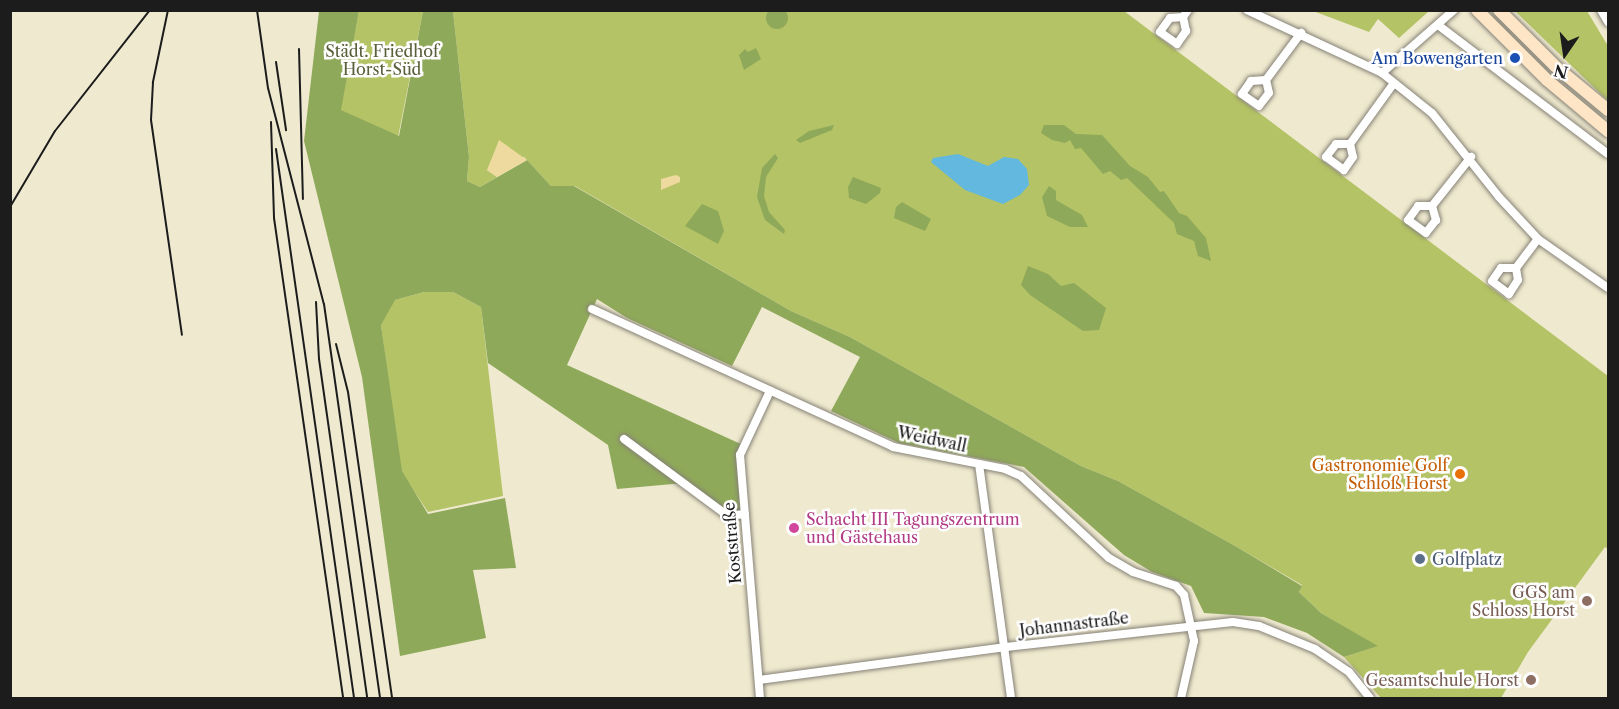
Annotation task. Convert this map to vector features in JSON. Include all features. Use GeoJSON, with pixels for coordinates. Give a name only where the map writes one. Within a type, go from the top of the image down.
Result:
{"type":"FeatureCollection","features":[{"type":"Feature","properties":{"kind":"main road"},"geometry":{"type":"LineString","coordinates":[[1477,10],[1547,80],[1608,131]]}},
{"type":"Feature","properties":{"kind":"main road"},"geometry":{"type":"LineString","coordinates":[[1499,10],[1556,66],[1608,110]]}},
{"type":"Feature","properties":{"kind":"street"},"geometry":{"type":"LineString","coordinates":[[1247,10],[1301,33],[1382,73],[1432,112],[1471,157],[1499,197],[1538,239],[1608,288]]}},
{"type":"Feature","properties":{"kind":"street"},"geometry":{"type":"LineString","coordinates":[[1382,73],[1454,10]]}},
{"type":"Feature","properties":{"kind":"street"},"geometry":{"type":"LineString","coordinates":[[1601,10],[1608,22]]}},
{"type":"Feature","properties":{"kind":"street"},"geometry":{"type":"LineString","coordinates":[[1438,24],[1608,154]]}},
{"type":"Feature","properties":{"kind":"street"},"geometry":{"type":"LineString","coordinates":[[1266,80],[1301,33]]}},
{"type":"Feature","properties":{"kind":"street"},"geometry":{"type":"LineString","coordinates":[[1350,144],[1394,83]]}},
{"type":"Feature","properties":{"kind":"street"},"geometry":{"type":"LineString","coordinates":[[1432,207],[1471,157]]}},
{"type":"Feature","properties":{"kind":"street"},"geometry":{"type":"LineString","coordinates":[[1516,268],[1538,239]]}},
{"type":"Feature","properties":{"kind":"street","name":"Weidwall"},"geometry":{"type":"LineString","coordinates":[[592,309],[893,447],[979,464],[1021,476],[1109,558],[1133,572],[1176,586],[1184,595],[1193,625],[1191,662],[1181,699]]}},
{"type":"Feature","properties":{"kind":"street","name":"Koststraße"},"geometry":{"type":"LineString","coordinates":[[760,699],[740,455],[770,391]]}},
{"type":"Feature","properties":{"kind":"street"},"geometry":{"type":"LineString","coordinates":[[624,439],[728,516],[745,514]]}},
{"type":"Feature","properties":{"kind":"street"},"geometry":{"type":"LineString","coordinates":[[979,464],[1006,647],[1011,699]]}},
{"type":"Feature","properties":{"kind":"street","name":"Johannastraße"},"geometry":{"type":"LineString","coordinates":[[759,680],[1006,647],[1233,622],[1286,635],[1335,660],[1370,699]]}},
{"type":"Feature","properties":{"kind":"green space"},"geometry":{"type":"Polygon","coordinates":[[[777,7],[787,14],[788,18],[781,28],[777,29],[767,22],[766,18],[773,8],[777,7]]]}},
{"type":"Feature","properties":{"kind":"green space"},"geometry":{"type":"Polygon","coordinates":[[[319,11],[359,11],[341,110],[399,136],[423,11],[453,11],[469,157],[467,181],[480,187],[527,160],[551,186],[574,186],[791,311],[850,337],[1081,466],[1118,481],[1237,547],[1302,586],[1299,592],[1321,613],[1378,646],[1344,657],[1307,633],[1264,617],[1204,613],[1191,586],[1152,572],[1124,555],[1024,467],[899,443],[831,411],[860,357],[762,307],[732,366],[627,318],[597,299],[567,365],[743,445],[745,514],[728,516],[684,483],[617,489],[608,445],[488,363],[481,307],[453,292],[424,292],[395,300],[381,325],[402,471],[428,514],[505,498],[516,568],[473,570],[486,638],[400,656],[362,377],[304,141],[319,11]]]}},
{"type":"Feature","properties":{"kind":"green space","name":"Städt. Friedhof Horst-Süd"},"geometry":{"type":"Polygon","coordinates":[[[359,11],[423,11],[398,137],[340,110],[359,11]]]}},
{"type":"Feature","properties":{"kind":"green space"},"geometry":{"type":"Polygon","coordinates":[[[453,11],[1124,11],[1608,376],[1608,549],[1605,547],[1528,652],[1501,698],[1381,698],[1344,657],[1377,646],[1321,613],[1299,592],[1302,585],[1237,547],[1118,481],[1081,466],[850,337],[791,311],[575,186],[551,186],[524,157],[487,170],[497,177],[480,187],[467,181],[469,157],[453,11]]]}},
{"type":"Feature","properties":{"kind":"green space"},"geometry":{"type":"Polygon","coordinates":[[[1313,11],[1429,11],[1399,38],[1378,19],[1369,32],[1313,11]]]}},
{"type":"Feature","properties":{"kind":"green space"},"geometry":{"type":"Polygon","coordinates":[[[1515,11],[1587,11],[1608,46],[1608,101],[1515,11]]]}},
{"type":"Feature","properties":{"kind":"green space"},"geometry":{"type":"Polygon","coordinates":[[[756,48],[761,59],[744,70],[739,55],[745,49],[748,52],[756,48]]]}},
{"type":"Feature","properties":{"kind":"green space"},"geometry":{"type":"Polygon","coordinates":[[[834,125],[832,130],[800,143],[796,140],[809,131],[834,125]]]}},
{"type":"Feature","properties":{"kind":"green space"},"geometry":{"type":"Polygon","coordinates":[[[1044,125],[1064,125],[1076,134],[1102,135],[1130,166],[1148,177],[1160,192],[1164,191],[1179,213],[1187,216],[1206,238],[1211,261],[1198,256],[1194,241],[1177,234],[1174,223],[1127,178],[1121,180],[1110,171],[1103,174],[1081,148],[1075,149],[1070,140],[1065,143],[1052,140],[1041,133],[1044,125]]]}},
{"type":"Feature","properties":{"kind":"green space"},"geometry":{"type":"Polygon","coordinates":[[[775,154],[778,158],[766,177],[764,196],[769,212],[785,230],[784,234],[765,220],[757,197],[762,168],[775,154]]]}},
{"type":"Feature","properties":{"kind":"green space"},"geometry":{"type":"Polygon","coordinates":[[[853,177],[881,188],[880,193],[866,204],[849,198],[848,187],[853,177]]]}},
{"type":"Feature","properties":{"kind":"green space"},"geometry":{"type":"Polygon","coordinates":[[[1049,186],[1056,191],[1056,200],[1082,215],[1088,227],[1070,227],[1047,216],[1042,197],[1049,186]]]}},
{"type":"Feature","properties":{"kind":"green space"},"geometry":{"type":"Polygon","coordinates":[[[902,202],[931,219],[925,231],[894,218],[896,207],[902,202]]]}},
{"type":"Feature","properties":{"kind":"green space"},"geometry":{"type":"Polygon","coordinates":[[[702,204],[718,211],[724,231],[718,244],[685,226],[702,204]]]}},
{"type":"Feature","properties":{"kind":"green space"},"geometry":{"type":"Polygon","coordinates":[[[1028,266],[1048,274],[1061,286],[1074,283],[1106,308],[1099,330],[1083,331],[1030,295],[1021,285],[1028,266]]]}},
{"type":"Feature","properties":{"kind":"green space"},"geometry":{"type":"Polygon","coordinates":[[[424,292],[453,292],[481,307],[503,496],[428,512],[400,470],[381,325],[382,314],[395,300],[424,292]]]}},
{"type":"Feature","properties":{"kind":"sand"},"geometry":{"type":"Polygon","coordinates":[[[499,140],[527,160],[497,177],[487,170],[499,140]]]}},
{"type":"Feature","properties":{"kind":"sand"},"geometry":{"type":"Polygon","coordinates":[[[676,175],[680,177],[680,182],[661,190],[661,179],[676,175]]]}},
{"type":"Feature","properties":{"kind":"water"},"geometry":{"type":"Polygon","coordinates":[[[958,154],[988,166],[1004,157],[1018,159],[1027,169],[1029,185],[1020,195],[1003,204],[965,190],[931,162],[933,158],[958,154]]]}},
{"type":"Feature","properties":{"kind":"railway"},"geometry":{"type":"LineString","coordinates":[[10,207],[55,131],[150,10]]}},
{"type":"Feature","properties":{"kind":"railway"},"geometry":{"type":"LineString","coordinates":[[168,10],[153,82],[151,120],[182,335]]}},
{"type":"Feature","properties":{"kind":"railway"},"geometry":{"type":"LineString","coordinates":[[257,10],[268,88],[324,304],[380,698]]}},
{"type":"Feature","properties":{"kind":"railway"},"geometry":{"type":"LineString","coordinates":[[299,49],[303,199]]}},
{"type":"Feature","properties":{"kind":"railway"},"geometry":{"type":"LineString","coordinates":[[276,62],[286,130]]}},
{"type":"Feature","properties":{"kind":"railway"},"geometry":{"type":"LineString","coordinates":[[271,122],[274,218],[343,698]]}},
{"type":"Feature","properties":{"kind":"railway"},"geometry":{"type":"LineString","coordinates":[[276,149],[354,698]]}},
{"type":"Feature","properties":{"kind":"railway"},"geometry":{"type":"LineString","coordinates":[[316,302],[319,359],[367,698]]}},
{"type":"Feature","properties":{"kind":"railway"},"geometry":{"type":"LineString","coordinates":[[336,344],[348,392],[392,698]]}},
{"type":"Feature","properties":{"kind":"place","name":"Am Bowengarten"},"geometry":{"type":"Point","coordinates":[1515,58]}},
{"type":"Feature","properties":{"kind":"place","name":"Gastronomie Golf Schloß Horst"},"geometry":{"type":"Point","coordinates":[1460,474]}},
{"type":"Feature","properties":{"kind":"place","name":"Schacht III Tagungszentrum und Gästehaus"},"geometry":{"type":"Point","coordinates":[794,528]}},
{"type":"Feature","properties":{"kind":"place","name":"Golfplatz"},"geometry":{"type":"Point","coordinates":[1420,559]}},
{"type":"Feature","properties":{"kind":"place","name":"GGS am Schloss Horst"},"geometry":{"type":"Point","coordinates":[1587,601]}},
{"type":"Feature","properties":{"kind":"place","name":"Gesamtschule Horst"},"geometry":{"type":"Point","coordinates":[1531,680]}}]}
